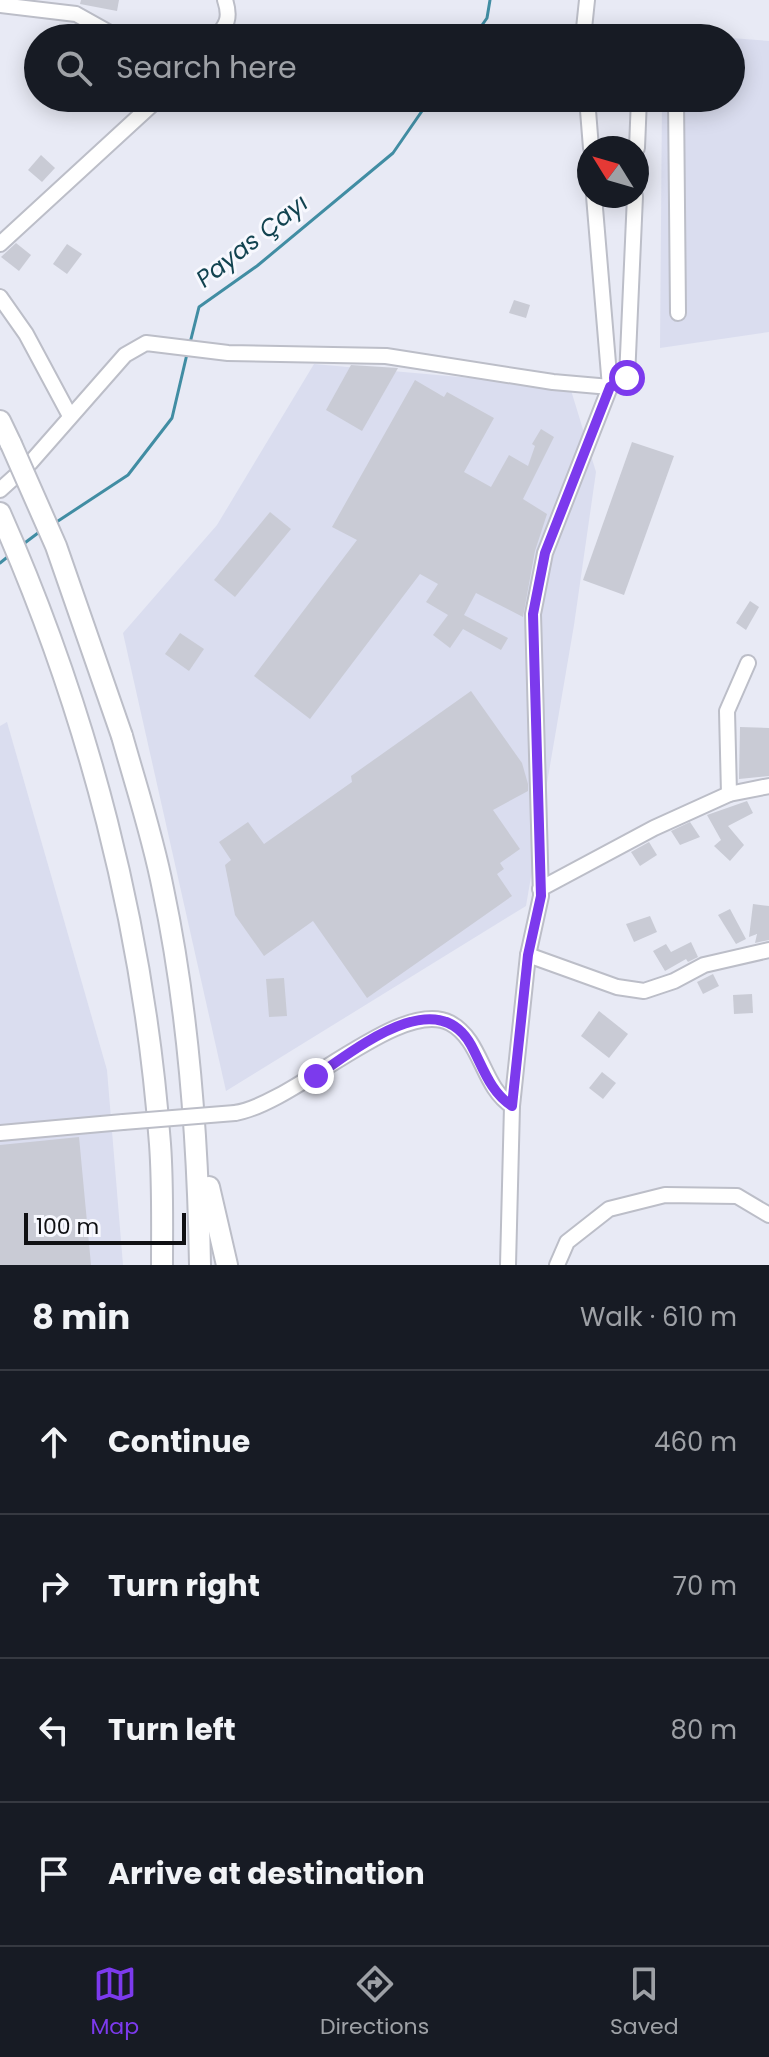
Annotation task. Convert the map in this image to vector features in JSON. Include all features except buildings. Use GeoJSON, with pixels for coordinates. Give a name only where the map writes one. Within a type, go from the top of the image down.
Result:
{"type":"FeatureCollection","features":[{"type":"Feature","properties":{"kind":"highway"},"geometry":{"type":"LineString","coordinates":[[0,421],[56,546],[122,736],[163,888],[209,1193],[227,1265]]}},
{"type":"Feature","properties":{"kind":"highway"},"geometry":{"type":"LineString","coordinates":[[0,513],[31,587],[85,746],[126,897],[141,988],[160,1144],[162,1265]]}},
{"type":"Feature","properties":{"kind":"highway"},"geometry":{"type":"LineString","coordinates":[[178,983],[198,1141],[200,1265]]}},
{"type":"Feature","properties":{"kind":"street"},"geometry":{"type":"LineString","coordinates":[[225,0],[229,13],[226,24]]}},
{"type":"Feature","properties":{"kind":"street"},"geometry":{"type":"LineString","coordinates":[[584,24],[587,0]]}},
{"type":"Feature","properties":{"kind":"street"},"geometry":{"type":"LineString","coordinates":[[0,5],[76,14],[94,24]]}},
{"type":"Feature","properties":{"kind":"street"},"geometry":{"type":"LineString","coordinates":[[0,244],[144,112]]}},
{"type":"Feature","properties":{"kind":"street"},"geometry":{"type":"LineString","coordinates":[[588,112],[590,136]]}},
{"type":"Feature","properties":{"kind":"street"},"geometry":{"type":"LineString","coordinates":[[637,136],[638,112]]}},
{"type":"Feature","properties":{"kind":"street"},"geometry":{"type":"LineString","coordinates":[[676,112],[678,313]]}},
{"type":"Feature","properties":{"kind":"street"},"geometry":{"type":"LineString","coordinates":[[508,1265],[512,1106],[528,955],[540,889],[533,614],[545,553],[610,387],[595,208]]}},
{"type":"Feature","properties":{"kind":"street"},"geometry":{"type":"LineString","coordinates":[[0,490],[31,462],[135,347],[146,343],[228,353],[386,356],[553,382],[610,387],[627,378],[634,208]]}},
{"type":"Feature","properties":{"kind":"street"},"geometry":{"type":"LineString","coordinates":[[0,297],[26,334],[70,416]]}},
{"type":"Feature","properties":{"kind":"street"},"geometry":{"type":"LineString","coordinates":[[729,794],[727,711],[748,663]]}},
{"type":"Feature","properties":{"kind":"street"},"geometry":{"type":"LineString","coordinates":[[540,889],[654,828],[729,794],[769,786]]}},
{"type":"Feature","properties":{"kind":"street"},"geometry":{"type":"LineString","coordinates":[[528,955],[617,987],[644,991],[674,981],[704,965],[769,950]]}},
{"type":"Feature","properties":{"kind":"street"},"geometry":{"type":"LineString","coordinates":[[0,1133],[235,1113],[269,1105],[378,1036],[403,1023],[420,1020],[449,1022],[458,1029],[469,1041],[497,1095],[512,1106]]}},
{"type":"Feature","properties":{"kind":"street"},"geometry":{"type":"LineString","coordinates":[[557,1265],[567,1242],[609,1209],[665,1195],[737,1196],[769,1215]]}},
{"type":"Feature","properties":{"kind":"shaded area"},"geometry":{"type":"Polygon","coordinates":[[[745,39],[769,41],[769,332],[660,348],[662,112],[745,112],[745,39]]]}},
{"type":"Feature","properties":{"kind":"shaded area"},"geometry":{"type":"Polygon","coordinates":[[[314,364],[570,387],[596,472],[574,625],[526,906],[226,1091],[123,633],[217,525],[314,364]]]}},
{"type":"Feature","properties":{"kind":"shaded area"},"geometry":{"type":"Polygon","coordinates":[[[7,722],[107,1070],[123,1265],[0,1265],[0,726],[7,722]]]}},
{"type":"Feature","properties":{"kind":"waterway","name":"Payas Çayı"},"geometry":{"type":"LineString","coordinates":[[483,24],[490,0]]}},
{"type":"Feature","properties":{"kind":"waterway","name":"Payas Çayı"},"geometry":{"type":"LineString","coordinates":[[190,343],[199,307],[257,266],[393,153],[421,112]]}},
{"type":"Feature","properties":{"kind":"waterway","name":"Payas Çayı"},"geometry":{"type":"LineString","coordinates":[[55,523],[128,475],[172,418],[187,354]]}},
{"type":"Feature","properties":{"kind":"waterway","name":"Payas Çayı"},"geometry":{"type":"LineString","coordinates":[[22,545],[42,530]]}},
{"type":"Feature","properties":{"kind":"waterway","name":"Payas Çayı"},"geometry":{"type":"LineString","coordinates":[[0,563],[10,555]]}},
{"type":"Feature","properties":{"kind":"route"},"geometry":{"type":"LineString","coordinates":[[316,1076],[403,1023],[437,1020],[449,1022],[469,1041],[497,1095],[512,1106],[528,955],[541,896],[533,614],[545,553],[610,387],[627,378]]}}]}
